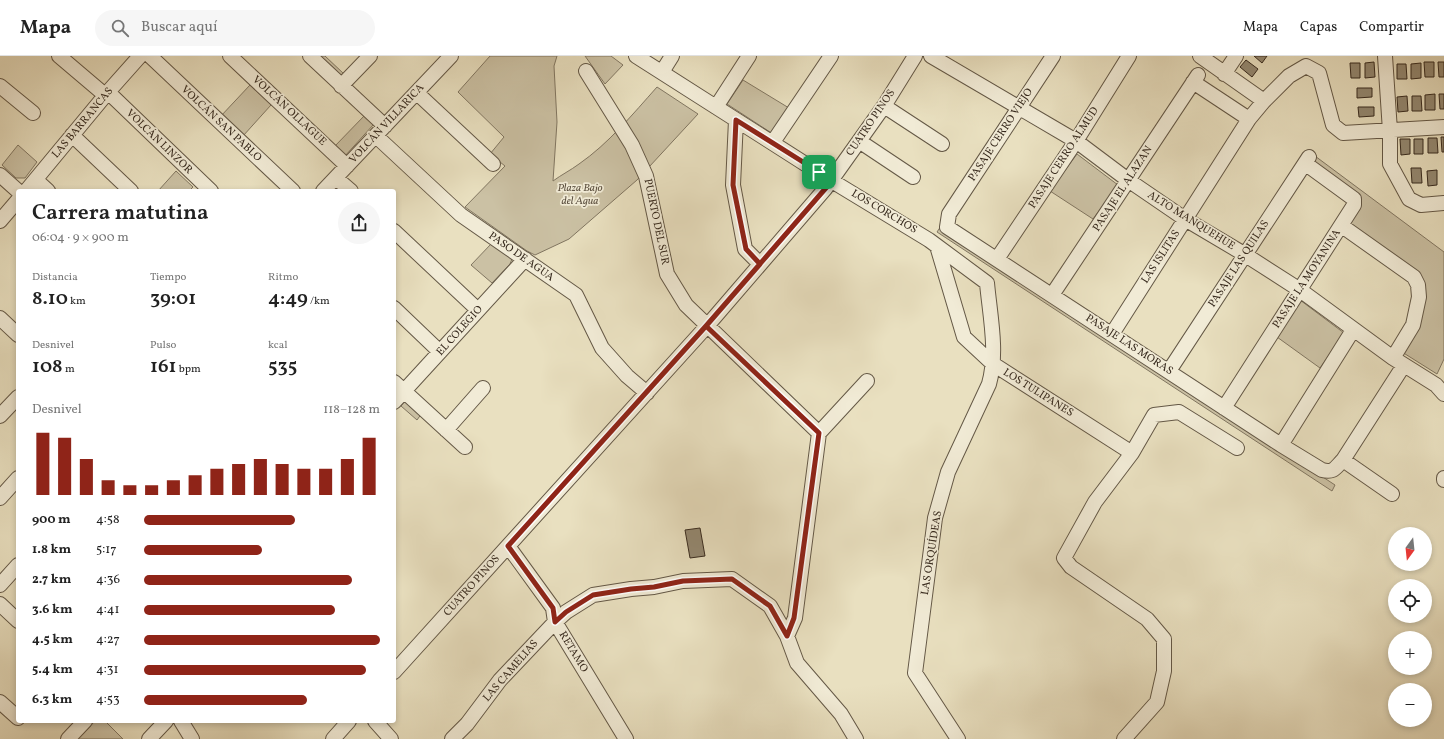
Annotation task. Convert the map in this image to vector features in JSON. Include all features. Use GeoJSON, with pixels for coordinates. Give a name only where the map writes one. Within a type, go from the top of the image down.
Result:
{"type":"FeatureCollection","features":[{"type":"Feature","properties":{"kind":"street","name":"VOLCÁN LINZOR"},"geometry":{"type":"LineString","coordinates":[[59,56],[106,94],[209,189]]}},
{"type":"Feature","properties":{"kind":"street","name":"LAS BARRANCAS"},"geometry":{"type":"LineString","coordinates":[[28,189],[106,94],[140,56]]}},
{"type":"Feature","properties":{"kind":"street","name":"VOLCÁN SAN PABLO"},"geometry":{"type":"LineString","coordinates":[[150,56],[291,189]]}},
{"type":"Feature","properties":{"kind":"street","name":"VOLCÁN OLLAGUE"},"geometry":{"type":"LineString","coordinates":[[230,56],[347,166]]}},
{"type":"Feature","properties":{"kind":"street","name":"PASO DE AGUA"},"geometry":{"type":"LineString","coordinates":[[310,56],[341,86],[381,131],[461,215],[525,258],[576,295],[602,348],[627,376],[647,393]]}},
{"type":"Feature","properties":{"kind":"street"},"geometry":{"type":"LineString","coordinates":[[341,86],[370,56]]}},
{"type":"Feature","properties":{"kind":"street","name":"VOLCÁN VILLARICA"},"geometry":{"type":"LineString","coordinates":[[325,189],[451,56]]}},
{"type":"Feature","properties":{"kind":"street","name":"LOS CORCHOS"},"geometry":{"type":"LineString","coordinates":[[636,56],[832,181],[933,243]]}},
{"type":"Feature","properties":{"kind":"street"},"geometry":{"type":"LineString","coordinates":[[662,72],[672,56]]}},
{"type":"Feature","properties":{"kind":"street"},"geometry":{"type":"LineString","coordinates":[[716,107],[749,56]]}},
{"type":"Feature","properties":{"kind":"street"},"geometry":{"type":"LineString","coordinates":[[773,142],[831,56]]}},
{"type":"Feature","properties":{"kind":"street","name":"CUATRO PINOS"},"geometry":{"type":"LineString","coordinates":[[396,670],[647,393],[832,181],[884,106],[915,56]]}},
{"type":"Feature","properties":{"kind":"street","name":"ALTO MANQUEHUE"},"geometry":{"type":"LineString","coordinates":[[931,56],[1076,141],[1128,180],[1185,219],[1244,254],[1300,290],[1353,330],[1436,385],[1444,394]]}},
{"type":"Feature","properties":{"kind":"street","name":"PASAJE CERRO VIEJO"},"geometry":{"type":"LineString","coordinates":[[949,214],[1053,56]]}},
{"type":"Feature","properties":{"kind":"street","name":"PASAJE CERRO ALMUD"},"geometry":{"type":"LineString","coordinates":[[997,259],[1076,141],[1129,56]]}},
{"type":"Feature","properties":{"kind":"street"},"geometry":{"type":"LineString","coordinates":[[1200,56],[1264,101]]}},
{"type":"Feature","properties":{"kind":"street"},"geometry":{"type":"LineString","coordinates":[[1224,74],[1236,56]]}},
{"type":"Feature","properties":{"kind":"street"},"geometry":{"type":"LineString","coordinates":[[1385,56],[1390,131],[1390,164],[1409,199],[1420,205],[1444,203]]}},
{"type":"Feature","properties":{"kind":"street","name":"LAS ISLITAS"},"geometry":{"type":"LineString","coordinates":[[1112,334],[1249,119],[1264,101],[1289,76],[1306,66],[1319,72],[1333,125],[1343,132],[1390,131]]}},
{"type":"Feature","properties":{"kind":"street","name":"PUERTO DEL SUR"},"geometry":{"type":"LineString","coordinates":[[586,71],[632,145],[646,176],[667,274],[686,305],[706,326],[819,433]]}},
{"type":"Feature","properties":{"kind":"street","name":"PASAJE EL ALAZAN"},"geometry":{"type":"LineString","coordinates":[[1052,295],[1196,78],[1249,119]]}},
{"type":"Feature","properties":{"kind":"street"},"geometry":{"type":"LineString","coordinates":[[0,86],[33,113]]}},
{"type":"Feature","properties":{"kind":"street"},"geometry":{"type":"LineString","coordinates":[[417,93],[493,164]]}},
{"type":"Feature","properties":{"kind":"street"},"geometry":{"type":"LineString","coordinates":[[884,106],[942,144]]}},
{"type":"Feature","properties":{"kind":"street"},"geometry":{"type":"LineString","coordinates":[[736,120],[733,185],[746,249],[760,264]]}},
{"type":"Feature","properties":{"kind":"street"},"geometry":{"type":"LineString","coordinates":[[1390,131],[1444,127]]}},
{"type":"Feature","properties":{"kind":"street"},"geometry":{"type":"LineString","coordinates":[[72,135],[129,189]]}},
{"type":"Feature","properties":{"kind":"street"},"geometry":{"type":"LineString","coordinates":[[859,141],[913,177]]}},
{"type":"Feature","properties":{"kind":"street","name":"PASAJE LA MOYANINA"},"geometry":{"type":"LineString","coordinates":[[1224,408],[1342,226],[1354,205],[1354,199],[1307,160]]}},
{"type":"Feature","properties":{"kind":"street","name":"PASAJE LAS QUILAS"},"geometry":{"type":"LineString","coordinates":[[1169,371],[1244,254],[1307,160]]}},
{"type":"Feature","properties":{"kind":"street"},"geometry":{"type":"LineString","coordinates":[[0,175],[16,189]]}},
{"type":"Feature","properties":{"kind":"street"},"geometry":{"type":"LineString","coordinates":[[336,178],[349,189]]}},
{"type":"Feature","properties":{"kind":"street"},"geometry":{"type":"LineString","coordinates":[[36,180],[46,189]]}},
{"type":"Feature","properties":{"kind":"street"},"geometry":{"type":"LineString","coordinates":[[0,221],[16,202]]}},
{"type":"Feature","properties":{"kind":"street","name":"PASAJE LAS MORAS"},"geometry":{"type":"LineString","coordinates":[[949,214],[947,227],[1281,445],[1322,470],[1334,470],[1343,460]]}},
{"type":"Feature","properties":{"kind":"street"},"geometry":{"type":"LineString","coordinates":[[1342,226],[1414,277],[1418,285],[1419,297],[1413,325],[1398,361],[1343,460],[1392,494]]}},
{"type":"Feature","properties":{"kind":"street"},"geometry":{"type":"LineString","coordinates":[[396,233],[478,310]]}},
{"type":"Feature","properties":{"kind":"street"},"geometry":{"type":"LineString","coordinates":[[933,243],[964,337],[992,364]]}},
{"type":"Feature","properties":{"kind":"street","name":"LOS TULIPANES"},"geometry":{"type":"LineString","coordinates":[[933,243],[987,283],[992,338],[992,364],[1132,453]]}},
{"type":"Feature","properties":{"kind":"street","name":"EL COLEGIO"},"geometry":{"type":"LineString","coordinates":[[399,387],[440,352],[525,258]]}},
{"type":"Feature","properties":{"kind":"street"},"geometry":{"type":"LineString","coordinates":[[396,310],[440,352]]}},
{"type":"Feature","properties":{"kind":"street"},"geometry":{"type":"LineString","coordinates":[[1281,445],[1353,330]]}},
{"type":"Feature","properties":{"kind":"street","name":"LAS ORQUÍDEAS"},"geometry":{"type":"LineString","coordinates":[[958,739],[915,673],[936,518],[948,472],[989,384],[992,373],[992,364]]}},
{"type":"Feature","properties":{"kind":"street"},"geometry":{"type":"LineString","coordinates":[[787,636],[794,618],[819,433],[867,381]]}},
{"type":"Feature","properties":{"kind":"street"},"geometry":{"type":"LineString","coordinates":[[399,387],[466,447]]}},
{"type":"Feature","properties":{"kind":"street"},"geometry":{"type":"LineString","coordinates":[[446,430],[483,388]]}},
{"type":"Feature","properties":{"kind":"street"},"geometry":{"type":"LineString","coordinates":[[0,416],[16,399]]}},
{"type":"Feature","properties":{"kind":"street"},"geometry":{"type":"LineString","coordinates":[[1124,739],[1157,702],[1164,671],[1164,639],[1147,619],[1071,567],[1064,558],[1096,502],[1132,453],[1154,415],[1179,412],[1237,448]]}},
{"type":"Feature","properties":{"kind":"street"},"geometry":{"type":"LineString","coordinates":[[0,498],[16,480]]}},
{"type":"Feature","properties":{"kind":"street","name":"RETAMO"},"geometry":{"type":"LineString","coordinates":[[508,546],[553,608],[555,622],[626,739]]}},
{"type":"Feature","properties":{"kind":"street"},"geometry":{"type":"LineString","coordinates":[[0,585],[16,567]]}},
{"type":"Feature","properties":{"kind":"street","name":"LAS CAMELIAS"},"geometry":{"type":"LineString","coordinates":[[452,739],[467,724],[500,680],[555,622],[566,612],[593,595],[654,587],[683,581],[732,579],[770,606],[787,636],[797,663],[841,714],[856,739]]}},
{"type":"Feature","properties":{"kind":"street"},"geometry":{"type":"LineString","coordinates":[[0,604],[16,619]]}},
{"type":"Feature","properties":{"kind":"street"},"geometry":{"type":"LineString","coordinates":[[68,739],[83,723]]}},
{"type":"Feature","properties":{"kind":"street"},"geometry":{"type":"LineString","coordinates":[[148,739],[164,723]]}},
{"type":"Feature","properties":{"kind":"street"},"geometry":{"type":"LineString","coordinates":[[182,723],[192,739]]}},
{"type":"Feature","properties":{"kind":"street"},"geometry":{"type":"LineString","coordinates":[[333,739],[347,723]]}},
{"type":"Feature","properties":{"kind":"street"},"geometry":{"type":"LineString","coordinates":[[377,723],[391,739]]}},
{"type":"Feature","properties":{"kind":"green space"},"geometry":{"type":"Polygon","coordinates":[[[318,56],[325,56],[344,74],[341,77],[318,56]]]}},
{"type":"Feature","properties":{"kind":"green space","name":"Plaza Bajo del Agua"},"geometry":{"type":"Polygon","coordinates":[[[490,56],[557,56],[554,66],[557,122],[553,181],[579,164],[600,147],[620,128],[657,87],[698,114],[637,180],[569,239],[535,255],[527,251],[465,207],[505,166],[490,154],[504,137],[458,92],[490,56]]]}},
{"type":"Feature","properties":{"kind":"green space"},"geometry":{"type":"Polygon","coordinates":[[[585,56],[611,56],[623,65],[605,84],[585,56]]]}},
{"type":"Feature","properties":{"kind":"green space"},"geometry":{"type":"Polygon","coordinates":[[[743,80],[789,108],[773,134],[727,104],[743,80]]]}},
{"type":"Feature","properties":{"kind":"green space"},"geometry":{"type":"Polygon","coordinates":[[[250,85],[271,105],[243,136],[220,117],[250,85]]]}},
{"type":"Feature","properties":{"kind":"green space"},"geometry":{"type":"Polygon","coordinates":[[[365,115],[374,124],[344,157],[334,147],[365,115]]]}},
{"type":"Feature","properties":{"kind":"green space"},"geometry":{"type":"Polygon","coordinates":[[[18,145],[37,162],[25,178],[16,178],[2,165],[18,145]]]}},
{"type":"Feature","properties":{"kind":"green space"},"geometry":{"type":"Polygon","coordinates":[[[1077,154],[1118,185],[1093,219],[1050,191],[1077,154]]]}},
{"type":"Feature","properties":{"kind":"green space"},"geometry":{"type":"Polygon","coordinates":[[[1315,156],[1444,252],[1444,359],[1437,374],[1402,352],[1422,288],[1348,225],[1361,199],[1311,162],[1315,156]]]}},
{"type":"Feature","properties":{"kind":"green space"},"geometry":{"type":"Polygon","coordinates":[[[176,171],[193,187],[191,189],[160,189],[176,171]]]}},
{"type":"Feature","properties":{"kind":"green space"},"geometry":{"type":"Polygon","coordinates":[[[941,226],[1335,485],[1332,491],[937,232],[941,226]]]}},
{"type":"Feature","properties":{"kind":"green space"},"geometry":{"type":"Polygon","coordinates":[[[491,244],[512,259],[510,264],[492,283],[471,265],[491,244]]]}},
{"type":"Feature","properties":{"kind":"green space"},"geometry":{"type":"Polygon","coordinates":[[[1300,300],[1344,333],[1320,368],[1277,337],[1300,300]]]}},
{"type":"Feature","properties":{"kind":"green space"},"geometry":{"type":"Polygon","coordinates":[[[406,400],[422,413],[417,420],[401,406],[406,400]]]}},
{"type":"Feature","properties":{"kind":"green space"},"geometry":{"type":"Polygon","coordinates":[[[93,723],[107,723],[123,739],[78,739],[93,723]]]}},
{"type":"Feature","properties":{"kind":"building"},"geometry":{"type":"Polygon","coordinates":[[[1254,56],[1267,56],[1262,63],[1254,56]]]}},
{"type":"Feature","properties":{"kind":"building"},"geometry":{"type":"Polygon","coordinates":[[[1246,60],[1258,69],[1252,77],[1240,67],[1246,60]]]}},
{"type":"Feature","properties":{"kind":"building"},"geometry":{"type":"Polygon","coordinates":[[[1374,62],[1375,77],[1365,78],[1365,63],[1374,62]]]}},
{"type":"Feature","properties":{"kind":"building"},"geometry":{"type":"Polygon","coordinates":[[[1424,62],[1434,62],[1434,77],[1425,77],[1424,62]]]}},
{"type":"Feature","properties":{"kind":"building"},"geometry":{"type":"Polygon","coordinates":[[[1438,62],[1444,62],[1444,77],[1439,77],[1438,62]]]}},
{"type":"Feature","properties":{"kind":"building"},"geometry":{"type":"Polygon","coordinates":[[[1350,63],[1360,63],[1360,78],[1351,78],[1350,63]]]}},
{"type":"Feature","properties":{"kind":"building"},"geometry":{"type":"Polygon","coordinates":[[[1421,63],[1421,78],[1411,79],[1411,64],[1421,63]]]}},
{"type":"Feature","properties":{"kind":"building"},"geometry":{"type":"Polygon","coordinates":[[[1397,64],[1406,64],[1407,79],[1397,79],[1397,64]]]}},
{"type":"Feature","properties":{"kind":"building"},"geometry":{"type":"Polygon","coordinates":[[[1357,88],[1372,88],[1372,97],[1357,98],[1357,88]]]}},
{"type":"Feature","properties":{"kind":"building"},"geometry":{"type":"Polygon","coordinates":[[[1435,94],[1435,110],[1425,110],[1425,95],[1435,94]]]}},
{"type":"Feature","properties":{"kind":"building"},"geometry":{"type":"Polygon","coordinates":[[[1439,94],[1444,94],[1444,109],[1440,109],[1439,94]]]}},
{"type":"Feature","properties":{"kind":"building"},"geometry":{"type":"Polygon","coordinates":[[[1407,96],[1408,111],[1398,112],[1397,97],[1407,96]]]}},
{"type":"Feature","properties":{"kind":"building"},"geometry":{"type":"Polygon","coordinates":[[[1412,96],[1421,96],[1422,111],[1412,111],[1412,96]]]}},
{"type":"Feature","properties":{"kind":"building"},"geometry":{"type":"Polygon","coordinates":[[[1358,107],[1374,107],[1374,116],[1359,117],[1358,107]]]}},
{"type":"Feature","properties":{"kind":"building"},"geometry":{"type":"Polygon","coordinates":[[[1441,137],[1444,137],[1444,152],[1442,152],[1441,137]]]}},
{"type":"Feature","properties":{"kind":"building"},"geometry":{"type":"Polygon","coordinates":[[[1428,138],[1437,138],[1438,153],[1428,153],[1428,138]]]}},
{"type":"Feature","properties":{"kind":"building"},"geometry":{"type":"Polygon","coordinates":[[[1400,139],[1410,139],[1410,154],[1401,155],[1400,139]]]}},
{"type":"Feature","properties":{"kind":"building"},"geometry":{"type":"Polygon","coordinates":[[[1414,139],[1423,139],[1423,154],[1414,154],[1414,139]]]}},
{"type":"Feature","properties":{"kind":"building"},"geometry":{"type":"Polygon","coordinates":[[[1411,168],[1421,168],[1422,183],[1412,183],[1411,168]]]}},
{"type":"Feature","properties":{"kind":"building"},"geometry":{"type":"Polygon","coordinates":[[[1437,170],[1437,185],[1428,186],[1427,171],[1437,170]]]}},
{"type":"Feature","properties":{"kind":"building"},"geometry":{"type":"Polygon","coordinates":[[[700,528],[705,556],[690,558],[685,530],[700,528]]]}},
{"type":"Feature","properties":{"kind":"route"},"geometry":{"type":"LineString","coordinates":[[819,172],[736,120],[733,185],[746,249],[760,264],[733,295],[706,326],[819,433],[794,618],[787,636],[770,606],[732,579],[683,581],[654,587],[593,595],[566,612],[555,622],[553,608],[508,546],[706,326],[760,264],[832,181],[819,172]]}}]}
